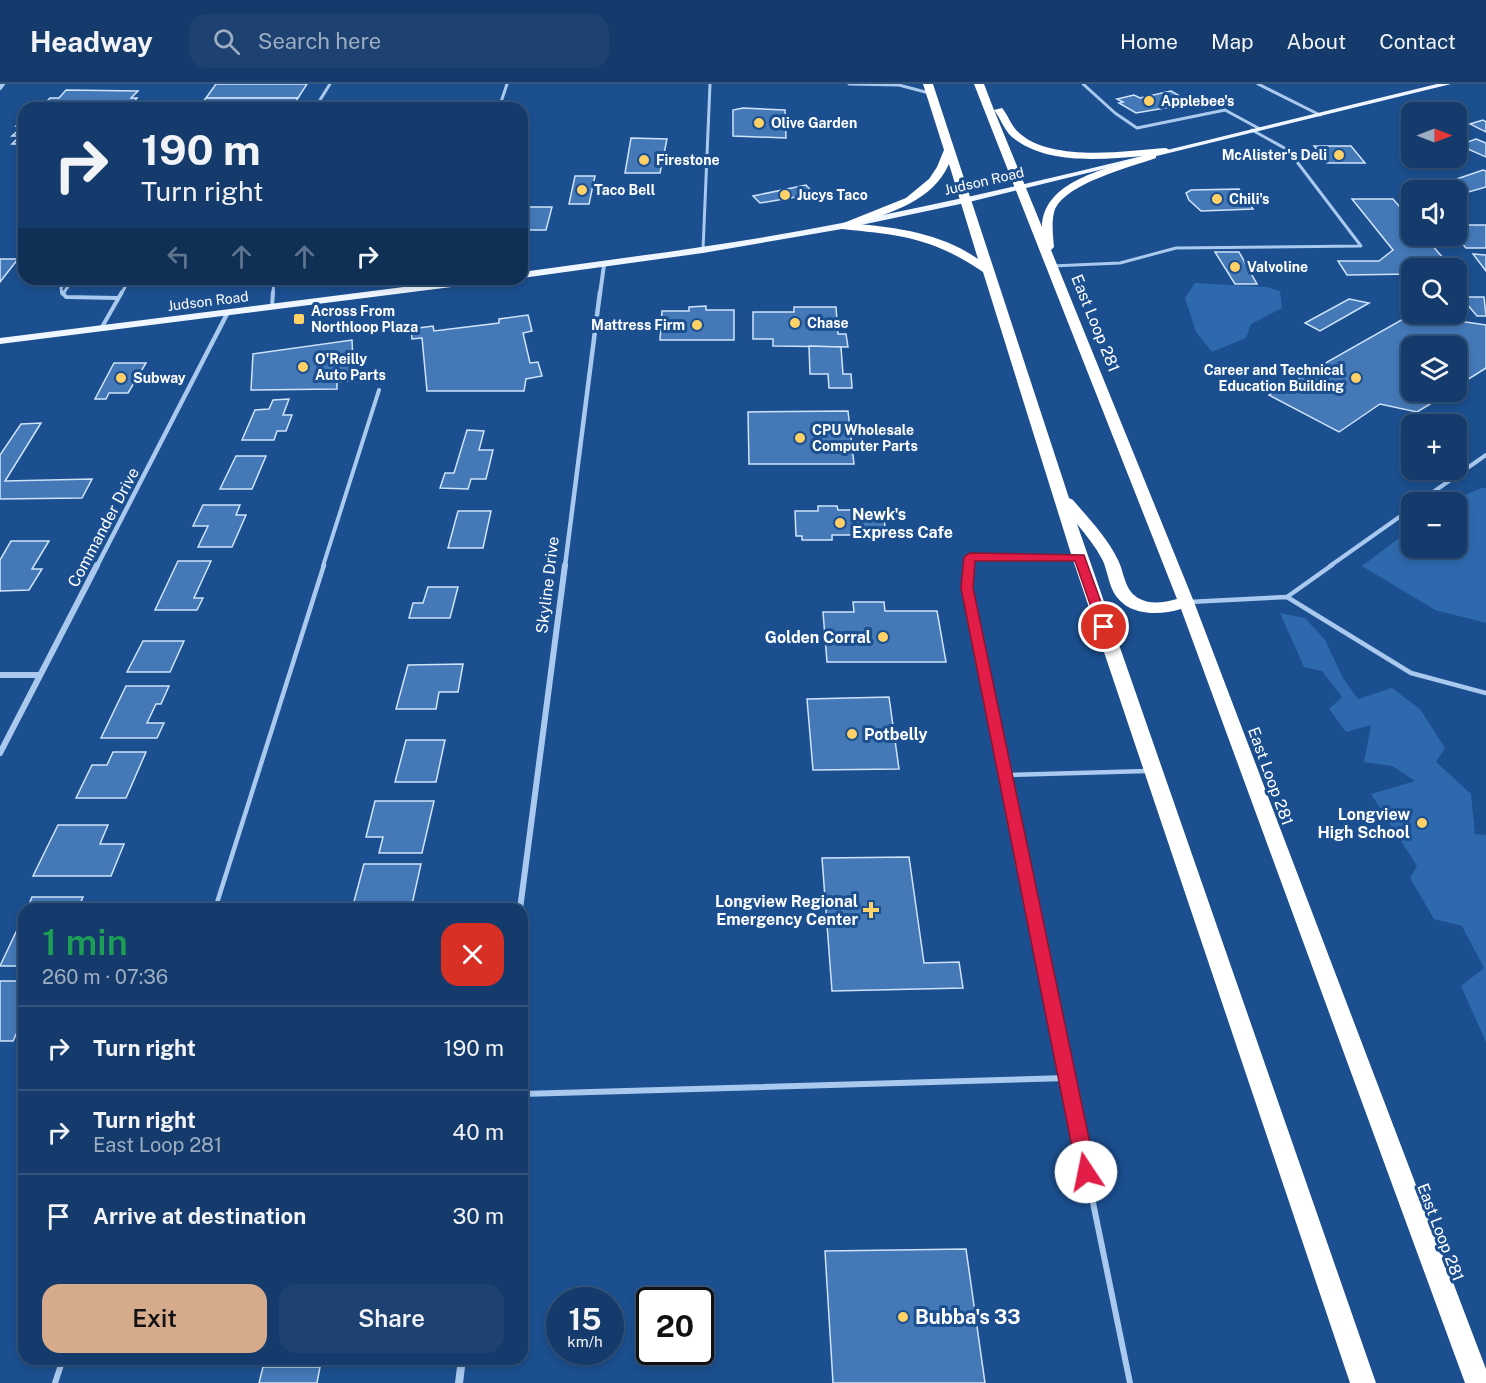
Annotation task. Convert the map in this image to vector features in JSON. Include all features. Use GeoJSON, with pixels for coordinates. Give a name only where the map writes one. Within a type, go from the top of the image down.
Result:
{"type":"FeatureCollection","features":[{"type":"Feature","properties":{"kind":"highway","name":"East Loop 281"},"geometry":{"type":"LineString","coordinates":[[979,84],[1186,602],[1478,1383]]}},
{"type":"Feature","properties":{"kind":"highway"},"geometry":{"type":"LineString","coordinates":[[929,89],[1080,557],[1363,1383]]}},
{"type":"Feature","properties":{"kind":"highway"},"geometry":{"type":"LineString","coordinates":[[983,95],[1004,114],[1013,133],[1044,148],[1081,154],[1166,151]]}},
{"type":"Feature","properties":{"kind":"highway"},"geometry":{"type":"LineString","coordinates":[[842,226],[909,201],[926,191],[941,172],[949,150]]}},
{"type":"Feature","properties":{"kind":"highway"},"geometry":{"type":"LineString","coordinates":[[1050,260],[1049,214],[1058,197],[1082,183],[1166,151]]}},
{"type":"Feature","properties":{"kind":"highway"},"geometry":{"type":"LineString","coordinates":[[842,226],[898,231],[932,238],[959,250],[987,270]]}},
{"type":"Feature","properties":{"kind":"highway"},"geometry":{"type":"LineString","coordinates":[[1058,490],[1110,560],[1126,597],[1148,608],[1167,608],[1186,602]]}},
{"type":"Feature","properties":{"kind":"main road","name":"Judson Road"},"geometry":{"type":"LineString","coordinates":[[528,274],[703,250],[842,226],[965,200],[1447,84]]}},
{"type":"Feature","properties":{"kind":"main road","name":"Judson Road"},"geometry":{"type":"LineString","coordinates":[[0,341],[431,285]]}},
{"type":"Feature","properties":{"kind":"street"},"geometry":{"type":"LineString","coordinates":[[0,88],[3,84]]}},
{"type":"Feature","properties":{"kind":"street","name":"Skyline Drive"},"geometry":{"type":"LineString","coordinates":[[521,903],[604,265]]}},
{"type":"Feature","properties":{"kind":"street","name":"Commander Drive"},"geometry":{"type":"LineString","coordinates":[[0,753],[228,312]]}},
{"type":"Feature","properties":{"kind":"street"},"geometry":{"type":"LineString","coordinates":[[0,675],[40,675]]}},
{"type":"Feature","properties":{"kind":"street"},"geometry":{"type":"LineString","coordinates":[[459,1383],[461,1365]]}},
{"type":"Feature","properties":{"kind":"lane"},"geometry":{"type":"LineString","coordinates":[[319,102],[330,84]]}},
{"type":"Feature","properties":{"kind":"lane"},"geometry":{"type":"LineString","coordinates":[[501,102],[507,84]]}},
{"type":"Feature","properties":{"kind":"lane"},"geometry":{"type":"LineString","coordinates":[[703,250],[710,84]]}},
{"type":"Feature","properties":{"kind":"lane"},"geometry":{"type":"LineString","coordinates":[[849,84],[929,89]]}},
{"type":"Feature","properties":{"kind":"lane"},"geometry":{"type":"LineString","coordinates":[[1050,260],[1120,263],[1176,248],[1361,246],[1288,150],[1225,110],[1137,128],[1115,113],[1083,84]]}},
{"type":"Feature","properties":{"kind":"lane"},"geometry":{"type":"LineString","coordinates":[[1258,84],[1320,115]]}},
{"type":"Feature","properties":{"kind":"lane"},"geometry":{"type":"LineString","coordinates":[[62,295],[63,285]]}},
{"type":"Feature","properties":{"kind":"lane"},"geometry":{"type":"LineString","coordinates":[[62,295],[69,285]]}},
{"type":"Feature","properties":{"kind":"lane"},"geometry":{"type":"LineString","coordinates":[[102,327],[126,285]]}},
{"type":"Feature","properties":{"kind":"lane"},"geometry":{"type":"LineString","coordinates":[[272,307],[274,285]]}},
{"type":"Feature","properties":{"kind":"lane"},"geometry":{"type":"LineString","coordinates":[[62,295],[73,298],[117,298]]}},
{"type":"Feature","properties":{"kind":"lane"},"geometry":{"type":"LineString","coordinates":[[217,903],[379,390]]}},
{"type":"Feature","properties":{"kind":"lane"},"geometry":{"type":"LineString","coordinates":[[1433,492],[1486,455]]}},
{"type":"Feature","properties":{"kind":"lane"},"geometry":{"type":"LineString","coordinates":[[1186,602],[1287,597],[1401,515]]}},
{"type":"Feature","properties":{"kind":"lane"},"geometry":{"type":"LineString","coordinates":[[1080,557],[970,557],[967,588],[1130,1383]]}},
{"type":"Feature","properties":{"kind":"lane"},"geometry":{"type":"LineString","coordinates":[[1287,597],[1411,673],[1486,693]]}},
{"type":"Feature","properties":{"kind":"lane"},"geometry":{"type":"LineString","coordinates":[[1005,775],[1153,771]]}},
{"type":"Feature","properties":{"kind":"lane"},"geometry":{"type":"LineString","coordinates":[[528,1095],[1067,1078]]}},
{"type":"Feature","properties":{"kind":"lane"},"geometry":{"type":"LineString","coordinates":[[55,1383],[61,1365]]}},
{"type":"Feature","properties":{"kind":"shaded area"},"geometry":{"type":"Polygon","coordinates":[[[1195,283],[1267,287],[1280,291],[1282,308],[1251,324],[1246,338],[1212,352],[1196,332],[1185,298],[1195,283]]]}},
{"type":"Feature","properties":{"kind":"shaded area"},"geometry":{"type":"Polygon","coordinates":[[[1486,488],[1486,623],[1435,610],[1362,566],[1401,537],[1401,558],[1467,558],[1467,494],[1486,488]]]}},
{"type":"Feature","properties":{"kind":"shaded area"},"geometry":{"type":"Polygon","coordinates":[[[1280,613],[1305,618],[1325,640],[1343,678],[1358,699],[1392,688],[1420,709],[1445,748],[1436,762],[1471,794],[1475,834],[1486,835],[1486,1042],[1461,986],[1484,968],[1462,926],[1434,919],[1410,878],[1417,866],[1371,794],[1415,781],[1392,766],[1364,762],[1371,725],[1346,732],[1329,709],[1342,697],[1322,671],[1304,667],[1280,613]]]}},
{"type":"Feature","properties":{"kind":"building"},"geometry":{"type":"Polygon","coordinates":[[[216,84],[307,84],[298,98],[206,98],[216,84]]]}},
{"type":"Feature","properties":{"kind":"building"},"geometry":{"type":"Polygon","coordinates":[[[66,90],[138,91],[131,98],[137,98],[134,102],[46,102],[50,98],[59,98],[66,90]]]}},
{"type":"Feature","properties":{"kind":"building","name":"Applebee's"},"geometry":{"type":"Polygon","coordinates":[[[1171,91],[1183,98],[1174,100],[1182,105],[1136,113],[1119,103],[1123,102],[1117,99],[1134,95],[1140,98],[1171,91]]]}},
{"type":"Feature","properties":{"kind":"building"},"geometry":{"type":"Polygon","coordinates":[[[206,98],[298,98],[295,102],[203,102],[206,98]]]}},
{"type":"Feature","properties":{"kind":"building","name":"Olive Garden"},"geometry":{"type":"Polygon","coordinates":[[[743,108],[785,110],[786,138],[733,136],[733,110],[743,108]]]}},
{"type":"Feature","properties":{"kind":"building"},"geometry":{"type":"Polygon","coordinates":[[[1483,120],[1486,122],[1486,132],[1470,124],[1483,120]]]}},
{"type":"Feature","properties":{"kind":"building","name":"Firestone"},"geometry":{"type":"Polygon","coordinates":[[[631,138],[667,139],[660,173],[625,173],[631,138]]]}},
{"type":"Feature","properties":{"kind":"building"},"geometry":{"type":"Polygon","coordinates":[[[1476,139],[1486,143],[1486,157],[1467,149],[1467,142],[1476,139]]]}},
{"type":"Feature","properties":{"kind":"building","name":"McAlister's Deli"},"geometry":{"type":"Polygon","coordinates":[[[1314,146],[1351,146],[1365,163],[1327,163],[1314,146]]]}},
{"type":"Feature","properties":{"kind":"building"},"geometry":{"type":"Polygon","coordinates":[[[1486,171],[1486,187],[1467,192],[1467,180],[1454,180],[1486,171]]]}},
{"type":"Feature","properties":{"kind":"building","name":"Taco Bell"},"geometry":{"type":"Polygon","coordinates":[[[575,176],[595,176],[589,204],[569,204],[575,176]]]}},
{"type":"Feature","properties":{"kind":"building","name":"Jucys Taco"},"geometry":{"type":"Polygon","coordinates":[[[806,185],[814,194],[760,203],[753,196],[806,185]]]}},
{"type":"Feature","properties":{"kind":"building","name":"Chili's"},"geometry":{"type":"Polygon","coordinates":[[[1239,189],[1253,209],[1201,211],[1189,200],[1186,193],[1191,190],[1239,189]]]}},
{"type":"Feature","properties":{"kind":"building"},"geometry":{"type":"Polygon","coordinates":[[[1352,199],[1393,199],[1401,208],[1401,246],[1433,246],[1443,258],[1401,258],[1401,274],[1347,275],[1338,261],[1379,261],[1393,250],[1352,199]]]}},
{"type":"Feature","properties":{"kind":"building"},"geometry":{"type":"Polygon","coordinates":[[[528,207],[552,207],[546,230],[528,230],[528,207]]]}},
{"type":"Feature","properties":{"kind":"building"},"geometry":{"type":"Polygon","coordinates":[[[1467,225],[1486,225],[1486,248],[1466,248],[1467,225]]]}},
{"type":"Feature","properties":{"kind":"building","name":"Valvoline"},"geometry":{"type":"Polygon","coordinates":[[[1215,252],[1239,252],[1257,284],[1235,284],[1215,252]]]}},
{"type":"Feature","properties":{"kind":"building"},"geometry":{"type":"Polygon","coordinates":[[[1473,254],[1486,255],[1486,271],[1473,254]]]}},
{"type":"Feature","properties":{"kind":"building"},"geometry":{"type":"Polygon","coordinates":[[[0,259],[18,259],[0,282],[0,259]]]}},
{"type":"Feature","properties":{"kind":"building"},"geometry":{"type":"Polygon","coordinates":[[[158,285],[207,285],[157,286],[158,285]]]}},
{"type":"Feature","properties":{"kind":"building"},"geometry":{"type":"Polygon","coordinates":[[[1467,297],[1484,297],[1486,316],[1477,316],[1467,304],[1467,297]]]}},
{"type":"Feature","properties":{"kind":"building"},"geometry":{"type":"Polygon","coordinates":[[[1349,299],[1369,303],[1320,331],[1305,323],[1349,299]]]}},
{"type":"Feature","properties":{"kind":"building","name":"Mattress Firm"},"geometry":{"type":"Polygon","coordinates":[[[706,306],[706,310],[734,310],[734,340],[660,340],[662,311],[689,311],[689,307],[706,306]]]}},
{"type":"Feature","properties":{"kind":"building","name":"Chase"},"geometry":{"type":"Polygon","coordinates":[[[794,307],[836,307],[838,334],[846,334],[848,347],[773,346],[773,339],[753,339],[753,312],[794,312],[794,307]]]}},
{"type":"Feature","properties":{"kind":"building"},"geometry":{"type":"Polygon","coordinates":[[[528,315],[532,331],[523,333],[530,363],[538,362],[542,376],[526,379],[524,391],[427,391],[422,338],[412,339],[411,329],[433,326],[434,331],[499,323],[499,319],[528,315]]]}},
{"type":"Feature","properties":{"kind":"building","name":"Career and Technical Education Building"},"geometry":{"type":"Polygon","coordinates":[[[1401,320],[1401,324],[1467,324],[1467,322],[1486,325],[1486,368],[1467,380],[1467,336],[1401,336],[1401,402],[1434,402],[1417,412],[1380,404],[1339,432],[1269,395],[1401,320]]]}},
{"type":"Feature","properties":{"kind":"building","name":"O'Reilly Auto Parts"},"geometry":{"type":"Polygon","coordinates":[[[352,340],[354,380],[337,382],[337,389],[251,390],[253,354],[352,340]]]}},
{"type":"Feature","properties":{"kind":"building"},"geometry":{"type":"Polygon","coordinates":[[[809,346],[841,347],[843,374],[851,374],[852,388],[829,388],[828,374],[810,374],[809,346]]]}},
{"type":"Feature","properties":{"kind":"building","name":"Subway"},"geometry":{"type":"Polygon","coordinates":[[[114,363],[146,363],[128,393],[109,393],[106,399],[95,399],[114,363]]]}},
{"type":"Feature","properties":{"kind":"building"},"geometry":{"type":"Polygon","coordinates":[[[289,399],[283,415],[292,415],[286,431],[277,431],[274,440],[242,440],[255,410],[269,409],[273,400],[289,399]]]}},
{"type":"Feature","properties":{"kind":"building","name":"CPU Wholesale Computer Parts"},"geometry":{"type":"Polygon","coordinates":[[[848,411],[854,464],[749,464],[748,412],[848,411]]]}},
{"type":"Feature","properties":{"kind":"building"},"geometry":{"type":"Polygon","coordinates":[[[41,423],[5,481],[92,479],[82,498],[0,499],[0,455],[21,424],[41,423]]]}},
{"type":"Feature","properties":{"kind":"building"},"geometry":{"type":"Polygon","coordinates":[[[467,430],[484,431],[479,450],[493,450],[486,479],[471,479],[468,489],[440,488],[445,473],[454,473],[467,430]]]}},
{"type":"Feature","properties":{"kind":"building"},"geometry":{"type":"Polygon","coordinates":[[[236,456],[266,456],[252,489],[220,489],[236,456]]]}},
{"type":"Feature","properties":{"kind":"building"},"geometry":{"type":"Polygon","coordinates":[[[203,505],[240,505],[236,515],[246,515],[232,547],[198,547],[208,526],[193,526],[203,505]]]}},
{"type":"Feature","properties":{"kind":"building","name":"Newk's Express Cafe"},"geometry":{"type":"Polygon","coordinates":[[[818,506],[837,506],[838,510],[883,510],[886,535],[832,535],[832,540],[802,540],[802,536],[796,536],[795,511],[818,511],[818,506]]]}},
{"type":"Feature","properties":{"kind":"building"},"geometry":{"type":"Polygon","coordinates":[[[458,511],[491,511],[483,548],[448,548],[458,511]]]}},
{"type":"Feature","properties":{"kind":"building"},"geometry":{"type":"Polygon","coordinates":[[[11,541],[49,541],[32,569],[42,569],[29,590],[0,591],[0,560],[11,541]]]}},
{"type":"Feature","properties":{"kind":"building"},"geometry":{"type":"Polygon","coordinates":[[[178,561],[211,561],[194,598],[203,598],[197,610],[155,610],[178,561]]]}},
{"type":"Feature","properties":{"kind":"building"},"geometry":{"type":"Polygon","coordinates":[[[428,587],[458,587],[450,618],[409,618],[413,603],[423,603],[428,587]]]}},
{"type":"Feature","properties":{"kind":"building","name":"Golden Corral"},"geometry":{"type":"Polygon","coordinates":[[[853,602],[884,602],[885,611],[937,611],[946,662],[827,662],[823,612],[854,612],[853,602]]]}},
{"type":"Feature","properties":{"kind":"building"},"geometry":{"type":"Polygon","coordinates":[[[143,641],[184,641],[170,672],[127,672],[143,641]]]}},
{"type":"Feature","properties":{"kind":"building"},"geometry":{"type":"Polygon","coordinates":[[[463,664],[458,692],[439,692],[436,709],[396,709],[408,665],[463,664]]]}},
{"type":"Feature","properties":{"kind":"building"},"geometry":{"type":"Polygon","coordinates":[[[126,686],[169,686],[161,704],[156,704],[147,723],[164,723],[157,738],[101,738],[126,686]]]}},
{"type":"Feature","properties":{"kind":"building","name":"Potbelly"},"geometry":{"type":"Polygon","coordinates":[[[889,697],[899,769],[813,770],[807,699],[889,697]]]}},
{"type":"Feature","properties":{"kind":"building"},"geometry":{"type":"Polygon","coordinates":[[[406,740],[445,740],[436,782],[395,782],[406,740]]]}},
{"type":"Feature","properties":{"kind":"building"},"geometry":{"type":"Polygon","coordinates":[[[113,752],[146,752],[126,798],[76,798],[92,765],[107,765],[113,752]]]}},
{"type":"Feature","properties":{"kind":"building"},"geometry":{"type":"Polygon","coordinates":[[[375,801],[434,801],[422,853],[379,853],[383,837],[366,837],[375,801]]]}},
{"type":"Feature","properties":{"kind":"building"},"geometry":{"type":"Polygon","coordinates":[[[58,825],[108,825],[100,844],[124,844],[111,876],[33,876],[58,825]]]}},
{"type":"Feature","properties":{"kind":"building","name":"Longview Regional Emergency Center"},"geometry":{"type":"Polygon","coordinates":[[[909,857],[924,963],[959,962],[963,988],[832,991],[822,858],[909,857]]]}},
{"type":"Feature","properties":{"kind":"building"},"geometry":{"type":"Polygon","coordinates":[[[364,864],[421,864],[412,903],[354,903],[364,864]]]}},
{"type":"Feature","properties":{"kind":"building"},"geometry":{"type":"Polygon","coordinates":[[[32,897],[83,897],[80,903],[30,903],[32,897]]]}},
{"type":"Feature","properties":{"kind":"building"},"geometry":{"type":"Polygon","coordinates":[[[18,928],[18,966],[0,966],[18,928]]]}},
{"type":"Feature","properties":{"kind":"building"},"geometry":{"type":"Polygon","coordinates":[[[0,981],[18,981],[18,1030],[13,1041],[0,1041],[0,981]]]}},
{"type":"Feature","properties":{"kind":"building","name":"Bubba's 33"},"geometry":{"type":"Polygon","coordinates":[[[966,1249],[985,1383],[833,1383],[825,1251],[966,1249]]]}},
{"type":"Feature","properties":{"kind":"building"},"geometry":{"type":"Polygon","coordinates":[[[263,1367],[320,1367],[317,1383],[259,1383],[263,1367]]]}},
{"type":"Feature","properties":{"kind":"place","name":"Applebee's"},"geometry":{"type":"Point","coordinates":[1149,101]}},
{"type":"Feature","properties":{"kind":"place","name":"Olive Garden"},"geometry":{"type":"Point","coordinates":[759,123]}},
{"type":"Feature","properties":{"kind":"place","name":"McAlister's Deli"},"geometry":{"type":"Point","coordinates":[1339,155]}},
{"type":"Feature","properties":{"kind":"place","name":"Firestone"},"geometry":{"type":"Point","coordinates":[644,160]}},
{"type":"Feature","properties":{"kind":"place","name":"Taco Bell"},"geometry":{"type":"Point","coordinates":[582,190]}},
{"type":"Feature","properties":{"kind":"place","name":"Jucys Taco"},"geometry":{"type":"Point","coordinates":[785,195]}},
{"type":"Feature","properties":{"kind":"place","name":"Chili's"},"geometry":{"type":"Point","coordinates":[1217,199]}},
{"type":"Feature","properties":{"kind":"place","name":"Valvoline"},"geometry":{"type":"Point","coordinates":[1235,267]}},
{"type":"Feature","properties":{"kind":"place","name":"Across From Northloop Plaza"},"geometry":{"type":"Point","coordinates":[299,319]}},
{"type":"Feature","properties":{"kind":"place","name":"Chase"},"geometry":{"type":"Point","coordinates":[795,323]}},
{"type":"Feature","properties":{"kind":"place","name":"Mattress Firm"},"geometry":{"type":"Point","coordinates":[697,325]}},
{"type":"Feature","properties":{"kind":"place","name":"O'Reilly Auto Parts"},"geometry":{"type":"Point","coordinates":[303,367]}},
{"type":"Feature","properties":{"kind":"place","name":"Subway"},"geometry":{"type":"Point","coordinates":[121,378]}},
{"type":"Feature","properties":{"kind":"place","name":"Career and Technical Education Building"},"geometry":{"type":"Point","coordinates":[1356,378]}},
{"type":"Feature","properties":{"kind":"place","name":"CPU Wholesale Computer Parts"},"geometry":{"type":"Point","coordinates":[800,438]}},
{"type":"Feature","properties":{"kind":"place","name":"Newk's Express Cafe"},"geometry":{"type":"Point","coordinates":[840,523]}},
{"type":"Feature","properties":{"kind":"place","name":"Golden Corral"},"geometry":{"type":"Point","coordinates":[883,637]}},
{"type":"Feature","properties":{"kind":"place","name":"Potbelly"},"geometry":{"type":"Point","coordinates":[852,734]}},
{"type":"Feature","properties":{"kind":"place","name":"Longview High School"},"geometry":{"type":"Point","coordinates":[1422,823]}},
{"type":"Feature","properties":{"kind":"place","name":"Longview Regional Emergency Center"},"geometry":{"type":"Point","coordinates":[871,910]}},
{"type":"Feature","properties":{"kind":"place","name":"Bubba's 33"},"geometry":{"type":"Point","coordinates":[903,1317]}},
{"type":"Feature","properties":{"kind":"route"},"geometry":{"type":"LineString","coordinates":[[1086,1172],[967,588],[970,557],[1080,557],[1104,627]]}}]}
